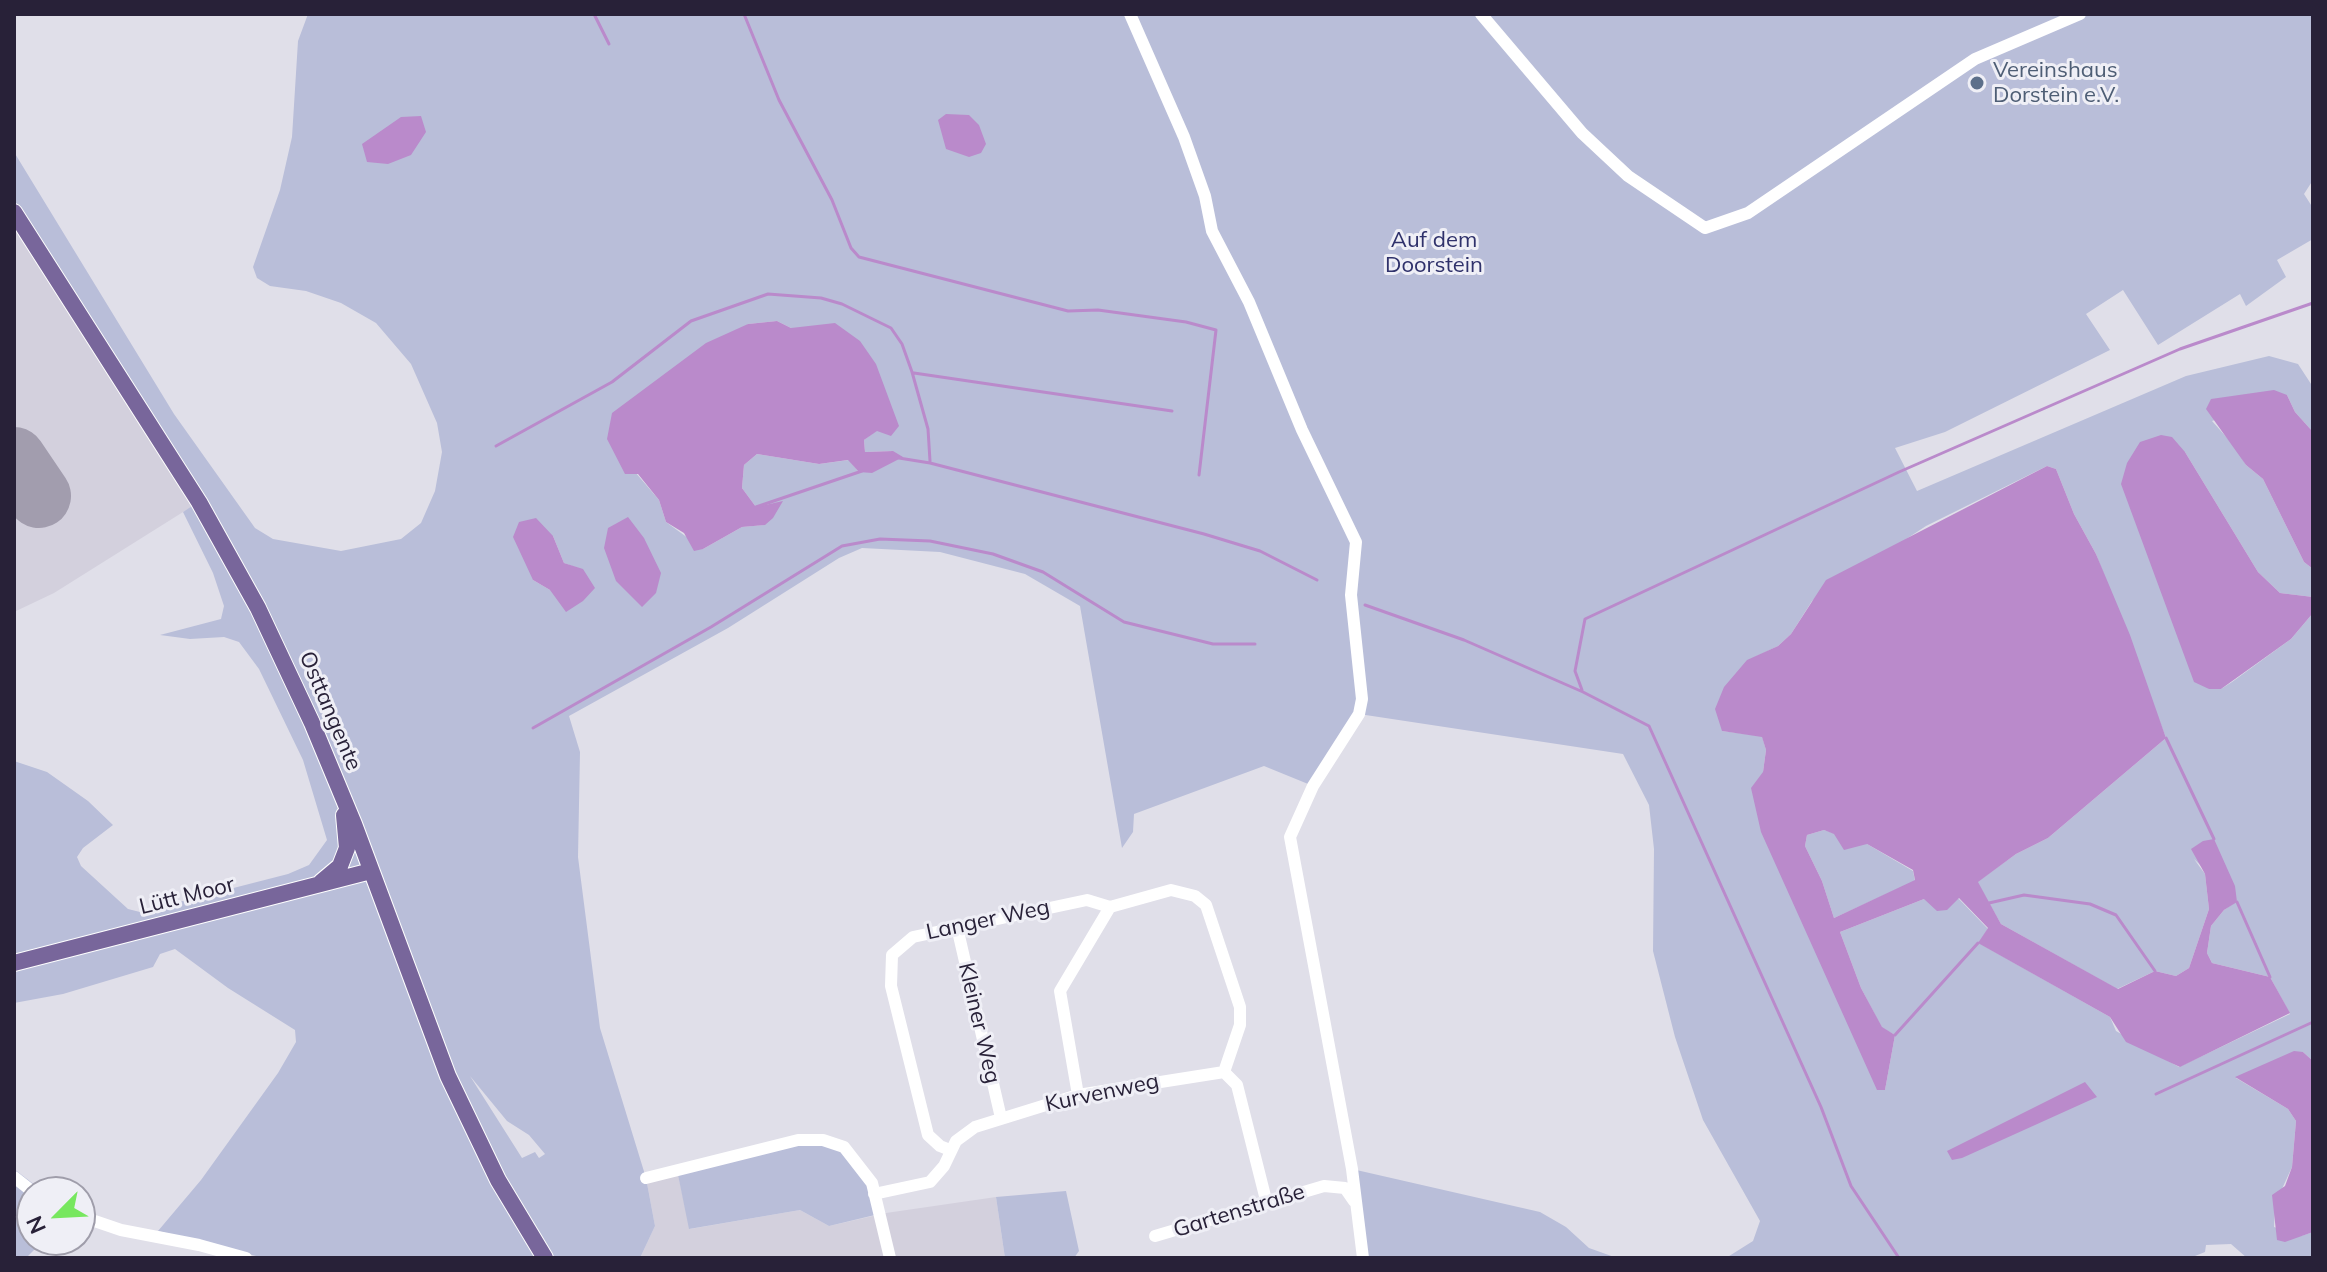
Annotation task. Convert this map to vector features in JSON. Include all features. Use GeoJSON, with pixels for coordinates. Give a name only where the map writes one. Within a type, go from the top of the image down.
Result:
{"type":"FeatureCollection","features":[{"type":"Feature","properties":{"kind":"main road","name":"Osttangente"},"geometry":{"type":"LineString","coordinates":[[14,212],[232,558],[287,666],[342,795],[448,1076],[498,1180],[545,1258]]}},
{"type":"Feature","properties":{"kind":"main road"},"geometry":{"type":"LineString","coordinates":[[317,885],[340,866],[347,848],[342,795]]}},
{"type":"Feature","properties":{"kind":"main road","name":"Lütt Moor"},"geometry":{"type":"LineString","coordinates":[[14,963],[371,871]]}},
{"type":"Feature","properties":{"kind":"street"},"geometry":{"type":"LineString","coordinates":[[1130,14],[1184,137],[1205,196],[1212,231],[1249,302],[1302,430],[1356,542],[1352,615],[1362,699],[1359,714],[1313,786],[1290,837],[1352,1169],[1363,1258]]}},
{"type":"Feature","properties":{"kind":"street"},"geometry":{"type":"LineString","coordinates":[[1481,14],[1582,133],[1628,176],[1705,228],[1748,213],[1975,59],[2080,14]]}},
{"type":"Feature","properties":{"kind":"street","name":"Langer Weg"},"geometry":{"type":"LineString","coordinates":[[950,1150],[928,1135],[888,967],[892,955],[913,937],[1087,900],[1110,907],[1171,890],[1195,896],[1206,905],[1240,1007],[1240,1025],[1224,1072]]}},
{"type":"Feature","properties":{"kind":"street"},"geometry":{"type":"LineString","coordinates":[[1078,1095],[1060,991],[1110,907]]}},
{"type":"Feature","properties":{"kind":"street","name":"Kleiner Weg"},"geometry":{"type":"LineString","coordinates":[[957,927],[1001,1118]]}},
{"type":"Feature","properties":{"kind":"street"},"geometry":{"type":"LineString","coordinates":[[1224,1072],[1237,1085],[1266,1200]]}},
{"type":"Feature","properties":{"kind":"street","name":"Kurvenweg"},"geometry":{"type":"LineString","coordinates":[[874,1194],[930,1182],[944,1166],[950,1150],[975,1127],[1078,1095],[1224,1072]]}},
{"type":"Feature","properties":{"kind":"street"},"geometry":{"type":"LineString","coordinates":[[646,1178],[798,1140],[823,1140],[844,1147],[861,1164],[874,1194],[890,1258]]}},
{"type":"Feature","properties":{"kind":"street","name":"Gartenstraße"},"geometry":{"type":"LineString","coordinates":[[1155,1236],[1266,1200],[1324,1186],[1345,1188],[1354,1201]]}},
{"type":"Feature","properties":{"kind":"street"},"geometry":{"type":"LineString","coordinates":[[96,1221],[246,1258]]}},
{"type":"Feature","properties":{"kind":"shaded area"},"geometry":{"type":"Polygon","coordinates":[[[946,114],[969,115],[979,125],[986,144],[981,153],[969,157],[946,149],[938,120],[946,114]]]}},
{"type":"Feature","properties":{"kind":"shaded area"},"geometry":{"type":"Polygon","coordinates":[[[421,116],[426,132],[411,155],[388,164],[367,162],[362,144],[401,117],[421,116]]]}},
{"type":"Feature","properties":{"kind":"shaded area"},"geometry":{"type":"Polygon","coordinates":[[[14,212],[199,502],[54,593],[14,612],[14,212]]]}},
{"type":"Feature","properties":{"kind":"shaded area"},"geometry":{"type":"Polygon","coordinates":[[[777,321],[791,328],[835,323],[860,341],[876,364],[899,426],[891,436],[877,431],[864,440],[865,452],[893,451],[903,457],[872,473],[859,472],[848,460],[819,464],[757,454],[744,465],[742,488],[756,507],[783,501],[773,518],[765,525],[742,527],[694,551],[684,533],[666,522],[659,500],[638,474],[625,474],[607,439],[612,413],[706,343],[748,324],[777,321]]]}},
{"type":"Feature","properties":{"kind":"shaded area"},"geometry":{"type":"Polygon","coordinates":[[[2274,390],[2287,395],[2295,412],[2313,432],[2313,569],[2304,562],[2263,479],[2246,465],[2206,409],[2211,399],[2274,390]]]}},
{"type":"Feature","properties":{"kind":"shaded area"},"geometry":{"type":"Polygon","coordinates":[[[2161,435],[2172,437],[2185,452],[2258,572],[2280,593],[2313,597],[2313,613],[2291,639],[2221,689],[2209,689],[2194,682],[2121,484],[2127,463],[2140,442],[2161,435]]]}},
{"type":"Feature","properties":{"kind":"shaded area"},"geometry":{"type":"Polygon","coordinates":[[[2047,466],[2056,469],[2130,635],[2166,738],[2048,838],[2016,854],[1978,882],[2001,924],[2118,989],[2155,971],[2176,976],[2189,968],[2209,909],[2205,874],[2191,849],[2203,841],[2214,839],[2235,886],[2237,902],[2224,910],[2211,926],[2207,953],[2212,963],[2270,977],[2290,1013],[2180,1067],[2126,1042],[2110,1017],[1978,943],[1988,928],[1959,898],[1947,910],[1937,911],[1924,899],[1840,932],[1861,988],[1882,1027],[1895,1035],[1885,1090],[1877,1090],[1761,832],[1751,788],[1763,772],[1766,750],[1762,737],[1722,731],[1715,709],[1724,687],[1747,660],[1778,646],[1791,634],[1826,580],[2047,466]],[[1824,830],[1807,835],[1805,846],[1822,881],[1834,918],[1915,880],[1913,870],[1867,844],[1844,850],[1834,834],[1824,830]]]}},
{"type":"Feature","properties":{"kind":"shaded area"},"geometry":{"type":"Polygon","coordinates":[[[628,517],[644,538],[661,573],[656,593],[642,607],[616,581],[604,548],[608,528],[628,517]]]}},
{"type":"Feature","properties":{"kind":"shaded area"},"geometry":{"type":"Polygon","coordinates":[[[536,518],[553,536],[564,563],[583,569],[595,588],[566,612],[550,590],[533,580],[513,537],[519,522],[536,518]]]}},
{"type":"Feature","properties":{"kind":"shaded area"},"geometry":{"type":"Polygon","coordinates":[[[2294,1051],[2303,1052],[2313,1061],[2313,1232],[2285,1242],[2277,1240],[2272,1195],[2285,1186],[2292,1167],[2296,1121],[2288,1109],[2235,1077],[2294,1051]]]}},
{"type":"Feature","properties":{"kind":"shaded area"},"geometry":{"type":"Polygon","coordinates":[[[2085,1082],[2097,1097],[1962,1158],[1952,1160],[1947,1151],[2085,1082]]]}},
{"type":"Feature","properties":{"kind":"shaded area"},"geometry":{"type":"Polygon","coordinates":[[[677,1170],[690,1229],[800,1210],[829,1226],[886,1213],[996,1197],[1005,1258],[640,1258],[655,1226],[646,1178],[677,1170]]]}},
{"type":"Feature","properties":{"kind":"green space","name":"Auf dem Doorstein"},"geometry":{"type":"Polygon","coordinates":[[[308,14],[2313,14],[2313,180],[2304,194],[2313,208],[2313,239],[2277,260],[2286,277],[2246,306],[2240,294],[2158,345],[2123,290],[2086,314],[2110,350],[1945,432],[1895,448],[1917,491],[2186,376],[2269,356],[2298,364],[2313,387],[2313,432],[2295,412],[2287,395],[2212,421],[2237,449],[2246,465],[2263,479],[2304,562],[2313,569],[2313,597],[2280,593],[2258,572],[2185,452],[2209,689],[2221,689],[2291,639],[2313,613],[2313,1061],[2303,1052],[2236,1078],[2288,1109],[2296,1121],[2292,1167],[2275,1204],[2274,1227],[2301,1236],[2313,1232],[2313,1258],[2247,1258],[2231,1244],[2206,1245],[2205,1252],[2190,1258],[1726,1258],[1753,1241],[1760,1221],[1703,1120],[1675,1037],[1653,951],[1654,849],[1649,805],[1623,754],[1359,714],[1313,786],[1264,766],[1134,814],[1133,832],[1122,848],[1080,606],[1025,574],[940,552],[862,548],[839,558],[728,628],[569,716],[580,752],[578,857],[600,1028],[646,1178],[655,1226],[640,1258],[264,1258],[158,1231],[201,1180],[278,1073],[296,1042],[295,1030],[228,988],[175,949],[160,954],[153,967],[63,994],[14,1003],[14,761],[47,772],[88,801],[113,825],[83,848],[77,857],[81,866],[128,909],[140,912],[288,874],[309,865],[327,840],[303,760],[259,669],[239,642],[224,637],[190,639],[160,635],[221,619],[224,606],[213,573],[183,512],[198,502],[14,212],[14,152],[174,414],[255,528],[273,539],[341,551],[401,539],[421,523],[435,491],[442,452],[437,423],[411,364],[376,323],[341,303],[306,291],[270,286],[257,278],[253,267],[280,190],[292,137],[298,41],[308,14]],[[777,321],[748,324],[635,472],[659,500],[666,522],[703,549],[742,527],[764,525],[782,502],[756,507],[742,488],[744,465],[757,454],[819,464],[849,460],[859,472],[893,451],[865,452],[864,440],[877,430],[791,328],[777,321]],[[2047,466],[1926,526],[1812,601],[1791,634],[1778,646],[1747,661],[1722,731],[1762,736],[1766,750],[1763,772],[1885,1090],[1895,1035],[1882,1028],[1861,988],[1840,932],[1924,899],[1958,898],[1988,929],[1979,943],[2110,1017],[2116,1031],[2179,1067],[2290,1014],[2270,977],[2212,963],[2207,953],[2211,926],[2224,910],[2237,901],[2194,859],[2205,874],[2209,909],[2189,968],[2176,976],[2155,971],[2117,989],[2001,924],[1977,882],[2016,854],[2048,838],[2166,738],[2096,554],[2074,514],[2056,469],[2047,466]],[[553,536],[533,580],[550,590],[583,570],[564,563],[553,536]],[[470,1076],[522,1158],[535,1152],[539,1158],[545,1154],[529,1135],[507,1121],[470,1076]]]}},
{"type":"Feature","properties":{"kind":"green space"},"geometry":{"type":"Polygon","coordinates":[[[1824,830],[1867,844],[1913,871],[1915,881],[1834,918],[1822,881],[1805,846],[1807,835],[1824,830]]]}},
{"type":"Feature","properties":{"kind":"green space"},"geometry":{"type":"Polygon","coordinates":[[[823,1140],[861,1164],[879,1214],[829,1226],[800,1210],[689,1229],[677,1170],[823,1140]]]}},
{"type":"Feature","properties":{"kind":"green space"},"geometry":{"type":"Polygon","coordinates":[[[14,1169],[23,1176],[16,1176],[16,1256],[28,1256],[14,1258],[14,1169]]]}},
{"type":"Feature","properties":{"kind":"green space"},"geometry":{"type":"Polygon","coordinates":[[[1352,1169],[1540,1212],[1566,1227],[1589,1248],[1617,1258],[1363,1258],[1352,1169]]]}},
{"type":"Feature","properties":{"kind":"green space"},"geometry":{"type":"Polygon","coordinates":[[[1066,1191],[1079,1251],[1074,1258],[1005,1258],[996,1197],[1066,1191]]]}},
{"type":"Feature","properties":{"kind":"waterway"},"geometry":{"type":"LineString","coordinates":[[594,14],[609,44]]}},
{"type":"Feature","properties":{"kind":"waterway"},"geometry":{"type":"LineString","coordinates":[[744,14],[779,100],[832,200],[851,248],[859,257],[1068,311],[1098,310],[1186,322],[1216,330],[1199,475]]}},
{"type":"Feature","properties":{"kind":"waterway"},"geometry":{"type":"LineString","coordinates":[[496,446],[612,382],[691,321],[768,294],[821,298],[842,304],[891,328],[902,344],[912,372],[928,429],[930,461]]}},
{"type":"Feature","properties":{"kind":"waterway"},"geometry":{"type":"LineString","coordinates":[[1582,690],[1575,671],[1585,619],[1899,472],[2180,349],[2313,303]]}},
{"type":"Feature","properties":{"kind":"waterway"},"geometry":{"type":"LineString","coordinates":[[914,373],[1172,411]]}},
{"type":"Feature","properties":{"kind":"waterway"},"geometry":{"type":"LineString","coordinates":[[899,458],[930,463],[1204,534],[1260,551],[1317,580]]}},
{"type":"Feature","properties":{"kind":"waterway"},"geometry":{"type":"LineString","coordinates":[[756,507],[862,471]]}},
{"type":"Feature","properties":{"kind":"waterway"},"geometry":{"type":"LineString","coordinates":[[533,728],[711,627],[842,546],[880,539],[930,541],[993,554],[1043,572],[1124,622],[1213,644],[1255,644]]}},
{"type":"Feature","properties":{"kind":"waterway"},"geometry":{"type":"LineString","coordinates":[[1365,605],[1464,640],[1583,692],[1649,726],[1821,1107],[1851,1186],[1899,1258]]}},
{"type":"Feature","properties":{"kind":"waterway"},"geometry":{"type":"LineString","coordinates":[[2166,738],[2214,839]]}},
{"type":"Feature","properties":{"kind":"waterway"},"geometry":{"type":"LineString","coordinates":[[1989,903],[2024,895],[2090,904],[2116,915],[2155,971]]}},
{"type":"Feature","properties":{"kind":"waterway"},"geometry":{"type":"LineString","coordinates":[[2237,902],[2270,977]]}},
{"type":"Feature","properties":{"kind":"waterway"},"geometry":{"type":"LineString","coordinates":[[1895,1035],[1978,943]]}},
{"type":"Feature","properties":{"kind":"waterway"},"geometry":{"type":"LineString","coordinates":[[2156,1094],[2313,1022]]}},
{"type":"Feature","properties":{"kind":"runway"},"geometry":{"type":"LineString","coordinates":[[14,459],[39,496]]}},
{"type":"Feature","properties":{"kind":"place","name":"Vereinshaus Dorstein e.V."},"geometry":{"type":"Point","coordinates":[1977,83]}}]}
